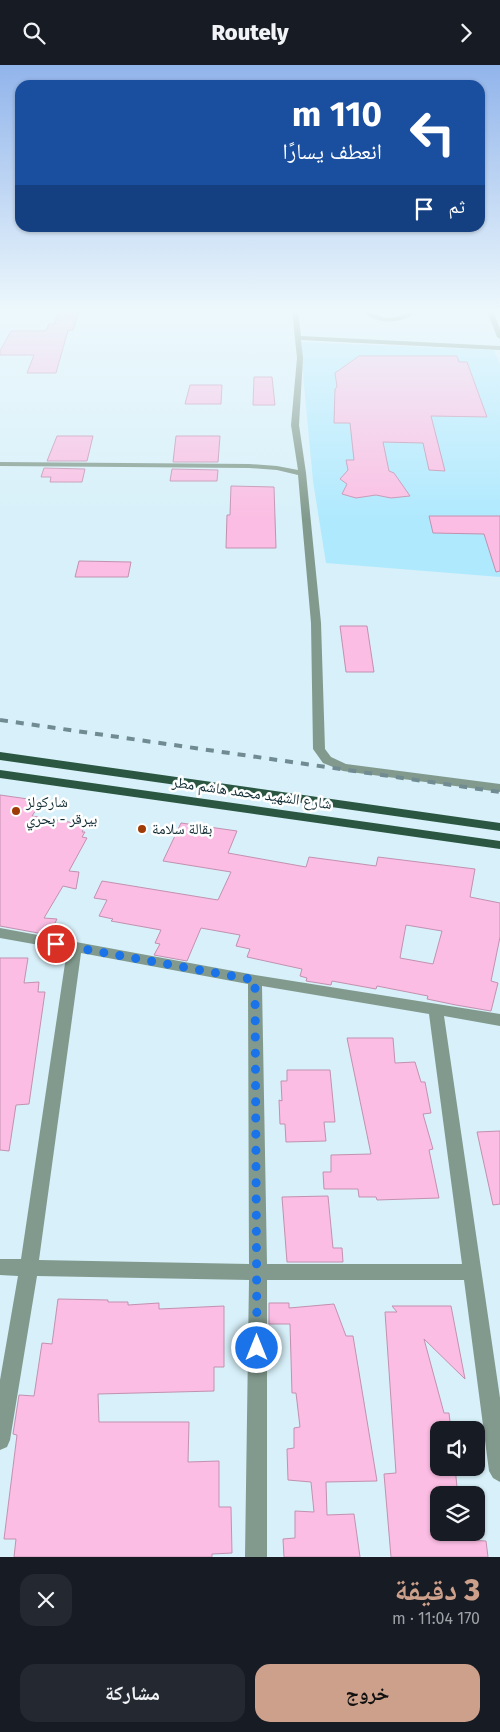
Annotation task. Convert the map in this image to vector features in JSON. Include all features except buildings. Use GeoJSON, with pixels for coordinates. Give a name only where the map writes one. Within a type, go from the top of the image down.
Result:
{"type":"FeatureCollection","features":[{"type":"Feature","properties":{"kind":"main road","name":"شارع الشهيد محمد هاشم مطر"},"geometry":{"type":"LineString","coordinates":[[0,756],[500,827]]}},
{"type":"Feature","properties":{"kind":"main road","name":"شارع الشهيد محمد هاشم مطر"},"geometry":{"type":"LineString","coordinates":[[0,774],[500,845]]}},
{"type":"Feature","properties":{"kind":"street"},"geometry":{"type":"LineString","coordinates":[[298,381],[295,425],[302,473],[316,623],[319,743],[322,754],[334,764],[343,767],[500,788]]}},
{"type":"Feature","properties":{"kind":"street"},"geometry":{"type":"LineString","coordinates":[[0,464],[249,466],[277,468],[302,473]]}},
{"type":"Feature","properties":{"kind":"street"},"geometry":{"type":"LineString","coordinates":[[0,933],[255,980],[500,1020]]}},
{"type":"Feature","properties":{"kind":"street"},"geometry":{"type":"LineString","coordinates":[[0,1440],[29,1267],[75,947]]}},
{"type":"Feature","properties":{"kind":"street"},"geometry":{"type":"LineString","coordinates":[[255,980],[258,1272],[256,1557]]}},
{"type":"Feature","properties":{"kind":"street"},"geometry":{"type":"LineString","coordinates":[[436,1011],[497,1424],[500,1471]]}},
{"type":"Feature","properties":{"kind":"street"},"geometry":{"type":"LineString","coordinates":[[0,1267],[258,1272],[474,1272]]}},
{"type":"Feature","properties":{"kind":"shaded area"},"geometry":{"type":"Polygon","coordinates":[[[304,381],[500,381],[500,577],[326,563],[313,481],[304,381]]]}},
{"type":"Feature","properties":{"kind":"railway"},"geometry":{"type":"LineString","coordinates":[[0,720],[500,792]]}},
{"type":"Feature","properties":{"kind":"place","name":"شاركولز بيرقر - بحري"},"geometry":{"type":"Point","coordinates":[16,811]}},
{"type":"Feature","properties":{"kind":"place","name":"بقالة سلامة"},"geometry":{"type":"Point","coordinates":[142,829]}},
{"type":"Feature","properties":{"kind":"route"},"geometry":{"type":"LineString","coordinates":[[56,944],[255,980],[257,1348]]}}]}
